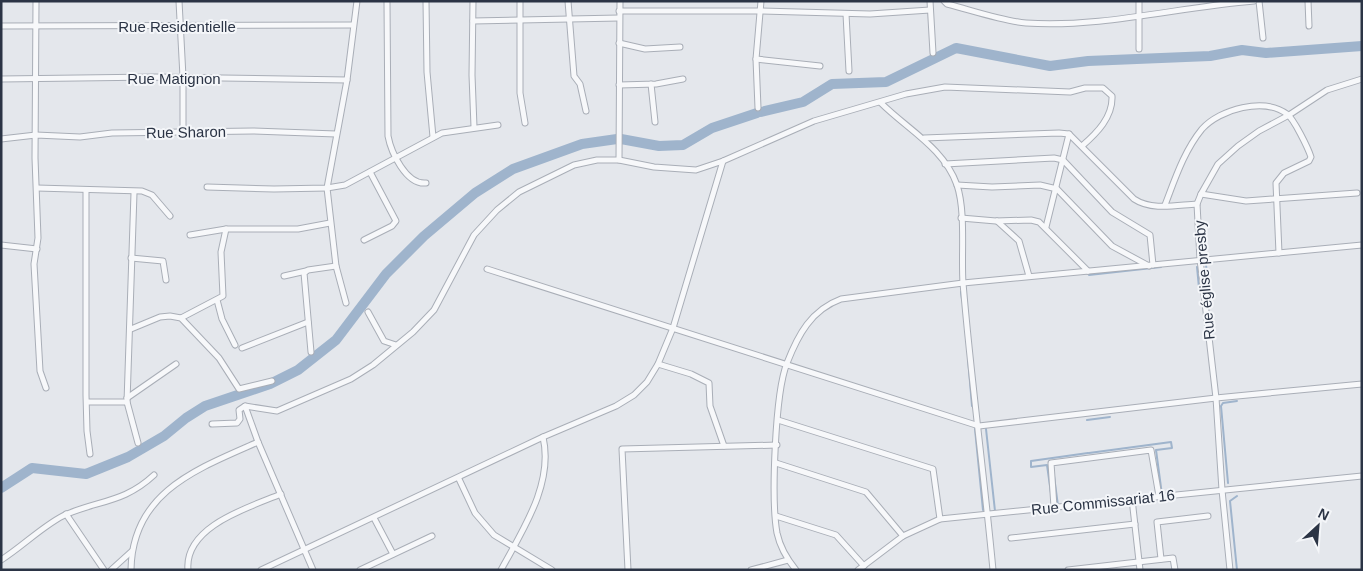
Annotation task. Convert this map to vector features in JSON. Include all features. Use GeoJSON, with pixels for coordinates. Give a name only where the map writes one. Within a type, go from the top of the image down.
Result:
{"type":"FeatureCollection","features":[{"type":"Feature","properties":{"kind":"street"},"geometry":{"type":"LineString","coordinates":[[36,1],[38,188],[37,249],[34,264],[40,371],[46,388]]}},
{"type":"Feature","properties":{"kind":"street"},"geometry":{"type":"LineString","coordinates":[[179,1],[183,77],[183,132]]}},
{"type":"Feature","properties":{"kind":"street"},"geometry":{"type":"LineString","coordinates":[[346,303],[336,266],[327,188],[347,80],[357,1]]}},
{"type":"Feature","properties":{"kind":"street"},"geometry":{"type":"LineString","coordinates":[[387,1],[388,136],[394,157],[416,181],[426,183]]}},
{"type":"Feature","properties":{"kind":"street"},"geometry":{"type":"LineString","coordinates":[[426,1],[427,72],[433,137]]}},
{"type":"Feature","properties":{"kind":"street"},"geometry":{"type":"LineString","coordinates":[[474,1],[474,128]]}},
{"type":"Feature","properties":{"kind":"street"},"geometry":{"type":"LineString","coordinates":[[520,1],[520,93],[525,123]]}},
{"type":"Feature","properties":{"kind":"street"},"geometry":{"type":"LineString","coordinates":[[568,1],[574,76],[580,84],[586,111]]}},
{"type":"Feature","properties":{"kind":"street"},"geometry":{"type":"LineString","coordinates":[[619,160],[620,1]]}},
{"type":"Feature","properties":{"kind":"street"},"geometry":{"type":"LineString","coordinates":[[758,108],[756,59],[761,1]]}},
{"type":"Feature","properties":{"kind":"street"},"geometry":{"type":"LineString","coordinates":[[930,1],[934,53]]}},
{"type":"Feature","properties":{"kind":"street"},"geometry":{"type":"LineString","coordinates":[[944,1],[947,4],[1023,23],[1066,24],[1139,17],[1254,1]]}},
{"type":"Feature","properties":{"kind":"street"},"geometry":{"type":"LineString","coordinates":[[1139,1],[1140,49]]}},
{"type":"Feature","properties":{"kind":"street"},"geometry":{"type":"LineString","coordinates":[[1259,1],[1263,38]]}},
{"type":"Feature","properties":{"kind":"street"},"geometry":{"type":"LineString","coordinates":[[1308,1],[1310,26]]}},
{"type":"Feature","properties":{"kind":"street"},"geometry":{"type":"LineString","coordinates":[[620,11],[761,11],[846,14],[930,10]]}},
{"type":"Feature","properties":{"kind":"street"},"geometry":{"type":"LineString","coordinates":[[846,14],[849,71]]}},
{"type":"Feature","properties":{"kind":"street"},"geometry":{"type":"LineString","coordinates":[[473,21],[619,18]]}},
{"type":"Feature","properties":{"kind":"street","name":"Rue Residentielle"},"geometry":{"type":"LineString","coordinates":[[1,26],[353,25]]}},
{"type":"Feature","properties":{"kind":"street"},"geometry":{"type":"LineString","coordinates":[[619,43],[645,49],[680,47]]}},
{"type":"Feature","properties":{"kind":"street"},"geometry":{"type":"LineString","coordinates":[[756,59],[820,66]]}},
{"type":"Feature","properties":{"kind":"street","name":"Rue Matignon"},"geometry":{"type":"LineString","coordinates":[[1,80],[183,77],[347,80]]}},
{"type":"Feature","properties":{"kind":"street"},"geometry":{"type":"LineString","coordinates":[[619,85],[651,84],[683,79]]}},
{"type":"Feature","properties":{"kind":"street","name":"Rue église presby"},"geometry":{"type":"LineString","coordinates":[[1230,570],[1216,398],[1200,259],[1198,204],[1201,194],[1218,164],[1238,146],[1259,131],[1289,116],[1327,90],[1362,79]]}},
{"type":"Feature","properties":{"kind":"street"},"geometry":{"type":"LineString","coordinates":[[651,84],[655,122]]}},
{"type":"Feature","properties":{"kind":"street"},"geometry":{"type":"LineString","coordinates":[[212,424],[238,423],[240,420],[239,410],[245,406],[269,411],[292,405],[351,379],[413,332],[434,310],[474,235],[497,210],[518,192],[574,166],[597,160],[619,160],[654,168],[696,170],[723,162],[814,121],[881,103],[906,94],[945,87],[1070,92],[1086,88],[1103,88],[1112,96],[1112,103],[1106,120],[1082,146]]}},
{"type":"Feature","properties":{"kind":"street"},"geometry":{"type":"LineString","coordinates":[[881,103],[895,117],[924,138],[945,164],[957,186],[961,218],[963,282],[993,570]]}},
{"type":"Feature","properties":{"kind":"street"},"geometry":{"type":"LineString","coordinates":[[1165,205],[1189,149],[1203,129],[1217,116],[1225,112],[1246,107],[1269,107],[1289,116],[1311,158],[1279,178],[1276,183],[1279,253]]}},
{"type":"Feature","properties":{"kind":"street"},"geometry":{"type":"LineString","coordinates":[[207,187],[327,188],[345,184],[442,133],[498,125]]}},
{"type":"Feature","properties":{"kind":"street","name":"Rue Sharon"},"geometry":{"type":"LineString","coordinates":[[1,139],[36,135],[80,137],[112,133],[253,130],[336,134]]}},
{"type":"Feature","properties":{"kind":"street"},"geometry":{"type":"LineString","coordinates":[[924,138],[1069,134],[1134,200],[1152,207],[1198,204]]}},
{"type":"Feature","properties":{"kind":"street"},"geometry":{"type":"LineString","coordinates":[[1046,227],[1057,189],[1069,134]]}},
{"type":"Feature","properties":{"kind":"street"},"geometry":{"type":"LineString","coordinates":[[945,164],[1054,158],[1063,160],[1112,212],[1150,235],[1152,265]]}},
{"type":"Feature","properties":{"kind":"street"},"geometry":{"type":"LineString","coordinates":[[261,570],[459,479],[543,437],[616,406],[634,395],[647,382],[658,364],[673,328],[723,162]]}},
{"type":"Feature","properties":{"kind":"street"},"geometry":{"type":"LineString","coordinates":[[364,240],[392,226],[396,221],[370,172]]}},
{"type":"Feature","properties":{"kind":"street"},"geometry":{"type":"LineString","coordinates":[[957,186],[1040,185],[1057,189],[1112,246],[1152,265]]}},
{"type":"Feature","properties":{"kind":"street"},"geometry":{"type":"LineString","coordinates":[[38,188],[142,191],[152,195],[170,216]]}},
{"type":"Feature","properties":{"kind":"street"},"geometry":{"type":"LineString","coordinates":[[86,190],[87,431],[90,454]]}},
{"type":"Feature","properties":{"kind":"street"},"geometry":{"type":"LineString","coordinates":[[134,192],[130,258],[131,329],[127,400],[138,443]]}},
{"type":"Feature","properties":{"kind":"street"},"geometry":{"type":"LineString","coordinates":[[1201,194],[1246,201],[1357,193]]}},
{"type":"Feature","properties":{"kind":"street"},"geometry":{"type":"LineString","coordinates":[[961,218],[996,221],[1031,220],[1046,227],[1088,271]]}},
{"type":"Feature","properties":{"kind":"street"},"geometry":{"type":"LineString","coordinates":[[996,221],[1019,240],[1029,276]]}},
{"type":"Feature","properties":{"kind":"street"},"geometry":{"type":"LineString","coordinates":[[190,236],[226,229],[298,229],[330,223]]}},
{"type":"Feature","properties":{"kind":"street"},"geometry":{"type":"LineString","coordinates":[[181,318],[207,302],[217,300],[223,296],[221,252],[226,229]]}},
{"type":"Feature","properties":{"kind":"street"},"geometry":{"type":"LineString","coordinates":[[796,570],[788,560],[777,534],[776,463],[779,397],[786,364],[803,330],[818,311],[828,304],[841,299],[963,282],[1362,244]]}},
{"type":"Feature","properties":{"kind":"street"},"geometry":{"type":"LineString","coordinates":[[1,246],[37,249]]}},
{"type":"Feature","properties":{"kind":"street"},"geometry":{"type":"LineString","coordinates":[[130,258],[163,261],[166,280]]}},
{"type":"Feature","properties":{"kind":"street"},"geometry":{"type":"LineString","coordinates":[[284,276],[336,266]]}},
{"type":"Feature","properties":{"kind":"street"},"geometry":{"type":"LineString","coordinates":[[487,269],[979,426],[1216,398],[1362,384]]}},
{"type":"Feature","properties":{"kind":"street"},"geometry":{"type":"LineString","coordinates":[[306,271],[311,352]]}},
{"type":"Feature","properties":{"kind":"street"},"geometry":{"type":"LineString","coordinates":[[217,300],[222,319],[235,345]]}},
{"type":"Feature","properties":{"kind":"street"},"geometry":{"type":"LineString","coordinates":[[368,312],[384,341],[396,345]]}},
{"type":"Feature","properties":{"kind":"street"},"geometry":{"type":"LineString","coordinates":[[131,329],[160,317],[181,318],[219,358],[239,389],[272,381]]}},
{"type":"Feature","properties":{"kind":"street"},"geometry":{"type":"LineString","coordinates":[[242,348],[308,322]]}},
{"type":"Feature","properties":{"kind":"street"},"geometry":{"type":"LineString","coordinates":[[87,402],[127,400],[176,364]]}},
{"type":"Feature","properties":{"kind":"street"},"geometry":{"type":"LineString","coordinates":[[658,364],[691,374],[709,384],[710,406],[724,446]]}},
{"type":"Feature","properties":{"kind":"street"},"geometry":{"type":"LineString","coordinates":[[245,406],[258,442],[282,494],[313,570]]}},
{"type":"Feature","properties":{"kind":"street"},"geometry":{"type":"LineString","coordinates":[[778,420],[933,469],[940,519]]}},
{"type":"Feature","properties":{"kind":"street"},"geometry":{"type":"LineString","coordinates":[[501,570],[533,509],[542,482],[544,467],[543,437]]}},
{"type":"Feature","properties":{"kind":"street"},"geometry":{"type":"LineString","coordinates":[[131,570],[132,550],[142,523],[162,494],[195,469],[258,442]]}},
{"type":"Feature","properties":{"kind":"street"},"geometry":{"type":"LineString","coordinates":[[628,570],[622,449],[777,445]]}},
{"type":"Feature","properties":{"kind":"street"},"geometry":{"type":"LineString","coordinates":[[1054,507],[1051,462],[1149,449],[1152,452],[1159,496]]}},
{"type":"Feature","properties":{"kind":"street"},"geometry":{"type":"LineString","coordinates":[[776,463],[866,492],[903,536]]}},
{"type":"Feature","properties":{"kind":"street"},"geometry":{"type":"LineString","coordinates":[[1,560],[66,514],[123,497],[142,486],[154,475]]}},
{"type":"Feature","properties":{"kind":"street","name":"Rue Commissariat 16"},"geometry":{"type":"LineString","coordinates":[[858,570],[903,536],[940,519],[1362,476]]}},
{"type":"Feature","properties":{"kind":"street"},"geometry":{"type":"LineString","coordinates":[[459,479],[482,523],[494,535],[552,570]]}},
{"type":"Feature","properties":{"kind":"street"},"geometry":{"type":"LineString","coordinates":[[188,570],[191,551],[198,539],[211,527],[223,519],[282,494]]}},
{"type":"Feature","properties":{"kind":"street"},"geometry":{"type":"LineString","coordinates":[[1132,499],[1140,570]]}},
{"type":"Feature","properties":{"kind":"street"},"geometry":{"type":"LineString","coordinates":[[66,514],[104,570]]}},
{"type":"Feature","properties":{"kind":"street"},"geometry":{"type":"LineString","coordinates":[[776,516],[836,535],[864,566]]}},
{"type":"Feature","properties":{"kind":"street"},"geometry":{"type":"LineString","coordinates":[[1161,559],[1157,522],[1208,516]]}},
{"type":"Feature","properties":{"kind":"street"},"geometry":{"type":"LineString","coordinates":[[374,518],[393,554]]}},
{"type":"Feature","properties":{"kind":"street"},"geometry":{"type":"LineString","coordinates":[[1011,538],[1135,524]]}},
{"type":"Feature","properties":{"kind":"street"},"geometry":{"type":"LineString","coordinates":[[360,570],[432,536]]}},
{"type":"Feature","properties":{"kind":"street"},"geometry":{"type":"LineString","coordinates":[[110,570],[132,550]]}},
{"type":"Feature","properties":{"kind":"street"},"geometry":{"type":"LineString","coordinates":[[1068,570],[1173,558],[1175,570]]}},
{"type":"Feature","properties":{"kind":"street"},"geometry":{"type":"LineString","coordinates":[[751,570],[788,560]]}},
{"type":"Feature","properties":{"kind":"waterway"},"geometry":{"type":"LineString","coordinates":[[761,112],[803,102],[832,84],[886,82],[956,48],[1050,66],[1088,61],[1210,56],[1242,50],[1266,53],[1362,46]]}},
{"type":"Feature","properties":{"kind":"waterway"},"geometry":{"type":"LineString","coordinates":[[621,139],[659,146],[683,145],[712,128],[757,113]]}},
{"type":"Feature","properties":{"kind":"waterway"},"geometry":{"type":"LineString","coordinates":[[1,488],[32,468],[86,474],[128,457],[164,436],[186,418],[205,406],[270,384],[298,370],[336,340],[386,274],[424,236],[475,193],[513,169],[582,144],[617,139]]}},
{"type":"Feature","properties":{"kind":"waterway"},"geometry":{"type":"LineString","coordinates":[[1206,265],[1209,289]]}},
{"type":"Feature","properties":{"kind":"waterway"},"geometry":{"type":"LineString","coordinates":[[1089,275],[1161,267]]}},
{"type":"Feature","properties":{"kind":"waterway"},"geometry":{"type":"LineString","coordinates":[[1197,267],[1199,288]]}},
{"type":"Feature","properties":{"kind":"waterway"},"geometry":{"type":"LineString","coordinates":[[961,292],[962,299]]}},
{"type":"Feature","properties":{"kind":"waterway"},"geometry":{"type":"LineString","coordinates":[[968,358],[972,406]]}},
{"type":"Feature","properties":{"kind":"waterway"},"geometry":{"type":"LineString","coordinates":[[1228,483],[1221,406],[1223,403],[1237,401]]}},
{"type":"Feature","properties":{"kind":"waterway"},"geometry":{"type":"LineString","coordinates":[[1087,420],[1110,417]]}},
{"type":"Feature","properties":{"kind":"waterway"},"geometry":{"type":"LineString","coordinates":[[975,429],[983,510]]}},
{"type":"Feature","properties":{"kind":"waterway"},"geometry":{"type":"LineString","coordinates":[[986,429],[995,511]]}},
{"type":"Feature","properties":{"kind":"waterway"},"geometry":{"type":"LineString","coordinates":[[1089,453],[1171,442],[1172,448],[1156,450],[1162,495]]}},
{"type":"Feature","properties":{"kind":"waterway"},"geometry":{"type":"LineString","coordinates":[[1051,493],[1047,465],[1031,467],[1031,461],[1088,453]]}},
{"type":"Feature","properties":{"kind":"waterway"},"geometry":{"type":"LineString","coordinates":[[1054,476],[1058,506]]}},
{"type":"Feature","properties":{"kind":"waterway"},"geometry":{"type":"LineString","coordinates":[[1237,496],[1230,501],[1237,570]]}}]}
